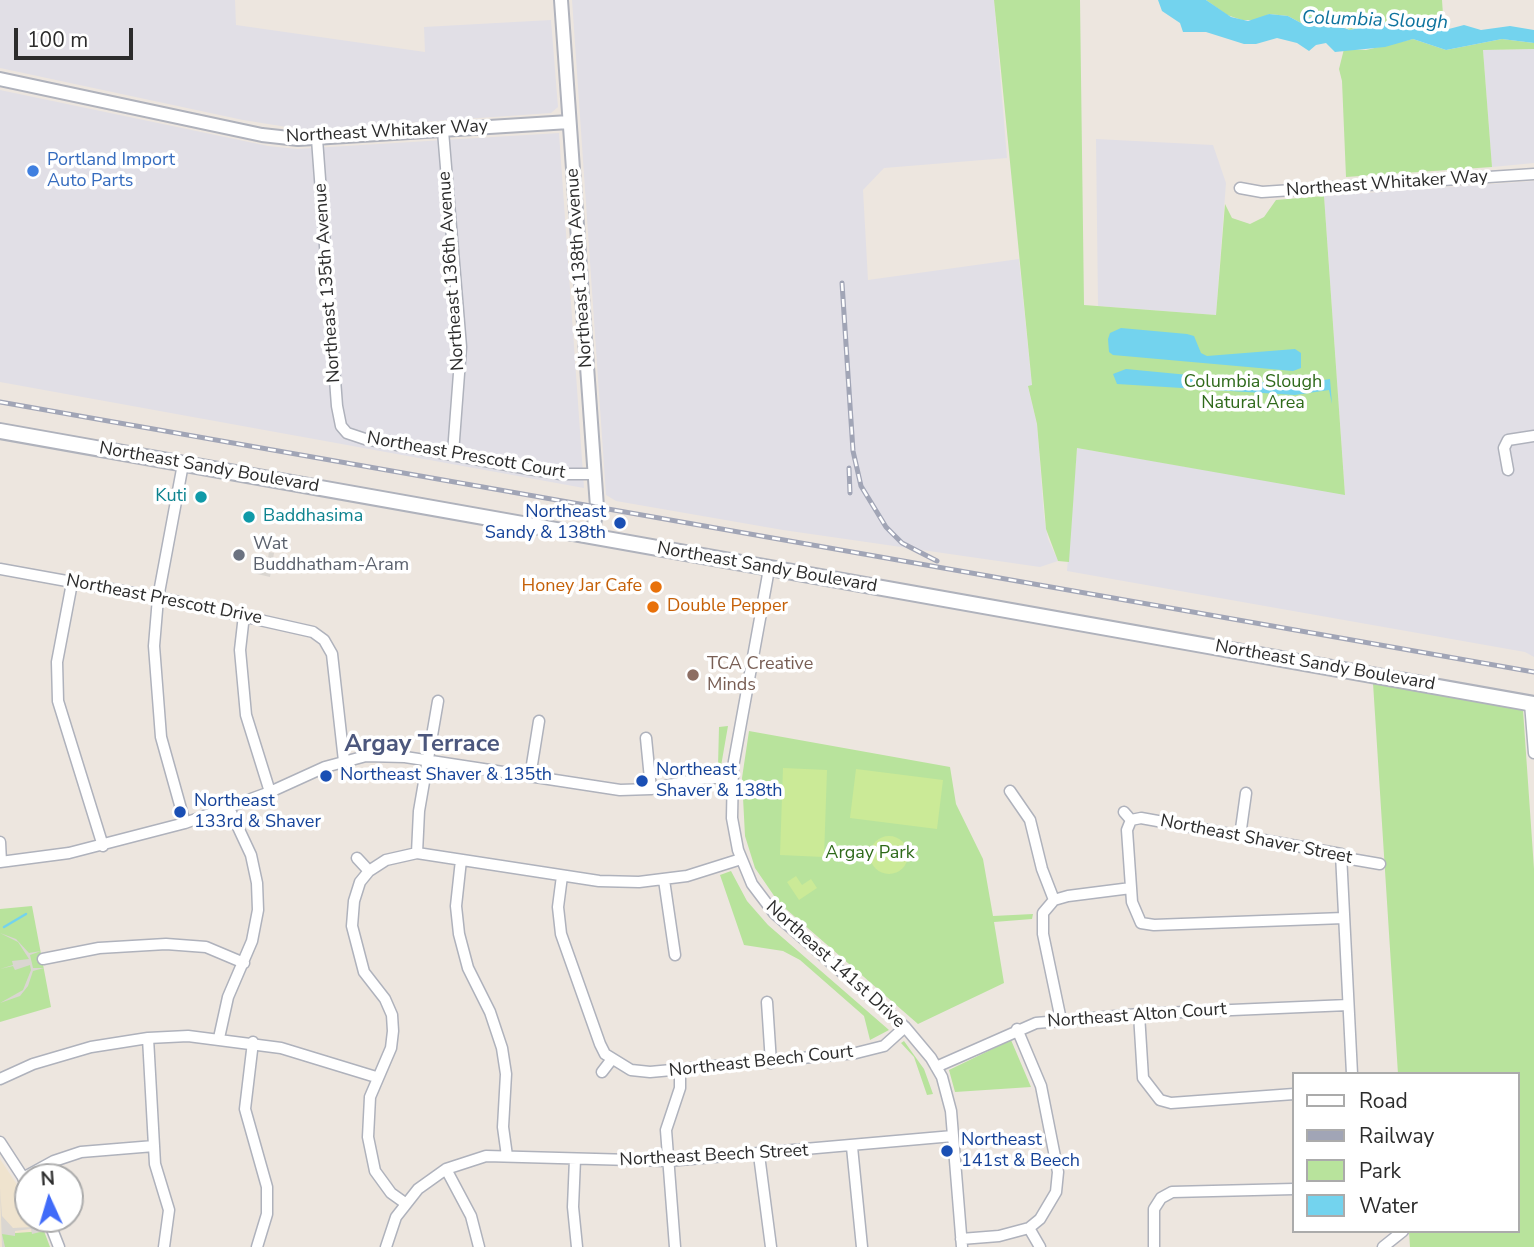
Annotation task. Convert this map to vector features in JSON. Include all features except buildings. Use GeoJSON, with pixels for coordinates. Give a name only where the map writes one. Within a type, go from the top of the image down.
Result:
{"type":"FeatureCollection","features":[{"type":"Feature","properties":{"kind":"main road","name":"Northeast Sandy Boulevard"},"geometry":{"type":"LineString","coordinates":[[0,431],[1532,704]]}},
{"type":"Feature","properties":{"kind":"street","name":"Northeast 138th Avenue"},"geometry":{"type":"LineString","coordinates":[[561,0],[597,507],[592,537]]}},
{"type":"Feature","properties":{"kind":"street","name":"Northeast Whitaker Way"},"geometry":{"type":"LineString","coordinates":[[0,79],[262,135],[317,139],[569,122]]}},
{"type":"Feature","properties":{"kind":"street","name":"Northeast 136th Avenue"},"geometry":{"type":"LineString","coordinates":[[443,131],[461,347],[453,453]]}},
{"type":"Feature","properties":{"kind":"street","name":"Northeast 135th Avenue"},"geometry":{"type":"LineString","coordinates":[[317,139],[341,426]]}},
{"type":"Feature","properties":{"kind":"street","name":"Northeast Whitaker Way"},"geometry":{"type":"LineString","coordinates":[[1240,188],[1262,192],[1534,174]]}},
{"type":"Feature","properties":{"kind":"street","name":"Northeast Prescott Court"},"geometry":{"type":"LineString","coordinates":[[341,426],[347,433],[365,439],[550,472],[595,474]]}},
{"type":"Feature","properties":{"kind":"street"},"geometry":{"type":"LineString","coordinates":[[1508,470],[1504,447],[1508,440],[1534,436]]}},
{"type":"Feature","properties":{"kind":"street"},"geometry":{"type":"LineString","coordinates":[[183,464],[158,598],[154,646],[158,713],[167,760],[186,823]]}},
{"type":"Feature","properties":{"kind":"street","name":"Northeast Prescott Drive"},"geometry":{"type":"LineString","coordinates":[[0,569],[244,615],[304,629],[324,640],[332,654],[344,761]]}},
{"type":"Feature","properties":{"kind":"street","name":"Northeast 141st Drive"},"geometry":{"type":"LineString","coordinates":[[769,569],[732,777],[732,818],[741,859],[752,884],[774,913],[905,1027],[936,1067],[949,1102],[961,1243]]}},
{"type":"Feature","properties":{"kind":"street"},"geometry":{"type":"LineString","coordinates":[[72,583],[57,662],[58,702],[103,846]]}},
{"type":"Feature","properties":{"kind":"street"},"geometry":{"type":"LineString","coordinates":[[244,615],[240,650],[246,715],[270,792]]}},
{"type":"Feature","properties":{"kind":"street"},"geometry":{"type":"LineString","coordinates":[[416,853],[438,701]]}},
{"type":"Feature","properties":{"kind":"street"},"geometry":{"type":"LineString","coordinates":[[1532,704],[1534,753]]}},
{"type":"Feature","properties":{"kind":"street"},"geometry":{"type":"LineString","coordinates":[[530,778],[538,721]]}},
{"type":"Feature","properties":{"kind":"street"},"geometry":{"type":"LineString","coordinates":[[646,738],[651,789]]}},
{"type":"Feature","properties":{"kind":"street"},"geometry":{"type":"LineString","coordinates":[[0,842],[1,862],[103,846],[229,808],[344,761],[383,755],[610,789],[651,789],[698,779],[732,777]]}},
{"type":"Feature","properties":{"kind":"street"},"geometry":{"type":"LineString","coordinates":[[1010,791],[1030,820],[1042,869],[1054,900]]}},
{"type":"Feature","properties":{"kind":"street"},"geometry":{"type":"LineString","coordinates":[[1240,836],[1246,793]]}},
{"type":"Feature","properties":{"kind":"street"},"geometry":{"type":"LineString","coordinates":[[219,1038],[228,997],[244,962],[255,925],[257,883],[251,855],[229,808]]}},
{"type":"Feature","properties":{"kind":"street","name":"Northeast Shaver Street"},"geometry":{"type":"LineString","coordinates":[[1131,888],[1128,816],[1341,854],[1351,859],[1380,864]]}},
{"type":"Feature","properties":{"kind":"street"},"geometry":{"type":"LineString","coordinates":[[387,1247],[396,1217],[405,1203],[382,1184],[370,1155],[367,1115],[376,1077],[391,1048],[393,1031],[392,1015],[385,999],[365,972],[352,926],[354,901],[360,882],[369,871],[386,860],[416,853],[615,882],[664,880],[741,859]]}},
{"type":"Feature","properties":{"kind":"street"},"geometry":{"type":"LineString","coordinates":[[1341,854],[1348,949],[1352,1072]]}},
{"type":"Feature","properties":{"kind":"street"},"geometry":{"type":"LineString","coordinates":[[357,858],[369,871]]}},
{"type":"Feature","properties":{"kind":"street"},"geometry":{"type":"LineString","coordinates":[[461,860],[456,894],[459,934],[468,968],[490,1012],[502,1048],[506,1074],[503,1127],[507,1156]]}},
{"type":"Feature","properties":{"kind":"street"},"geometry":{"type":"LineString","coordinates":[[562,876],[558,907],[561,934],[600,1044],[611,1059],[602,1072]]}},
{"type":"Feature","properties":{"kind":"street"},"geometry":{"type":"LineString","coordinates":[[664,880],[675,955]]}},
{"type":"Feature","properties":{"kind":"street"},"geometry":{"type":"LineString","coordinates":[[1060,1020],[1041,923],[1043,913],[1054,900],[1131,888],[1138,918],[1146,925],[1344,918]]}},
{"type":"Feature","properties":{"kind":"street"},"geometry":{"type":"LineString","coordinates":[[43,959],[99,948],[166,944],[206,947],[244,962]]}},
{"type":"Feature","properties":{"kind":"street"},"geometry":{"type":"LineString","coordinates":[[767,1002],[771,1063]]}},
{"type":"Feature","properties":{"kind":"street","name":"Northeast Alton Court"},"geometry":{"type":"LineString","coordinates":[[936,1067],[1017,1029],[1060,1020],[1348,1005]]}},
{"type":"Feature","properties":{"kind":"street"},"geometry":{"type":"LineString","coordinates":[[1139,1014],[1143,1078],[1150,1097],[1171,1103],[1292,1094]]}},
{"type":"Feature","properties":{"kind":"street","name":"Northeast Beech Court"},"geometry":{"type":"LineString","coordinates":[[611,1059],[640,1072],[771,1063],[874,1049],[894,1040],[905,1027]]}},
{"type":"Feature","properties":{"kind":"street"},"geometry":{"type":"LineString","coordinates":[[961,1243],[1029,1228],[1049,1208],[1056,1192],[1058,1172],[1037,1072],[1017,1029]]}},
{"type":"Feature","properties":{"kind":"street"},"geometry":{"type":"LineString","coordinates":[[0,1079],[63,1055],[148,1038],[219,1038],[253,1042],[305,1054],[376,1077]]}},
{"type":"Feature","properties":{"kind":"street"},"geometry":{"type":"LineString","coordinates":[[148,1038],[155,1164],[169,1210],[164,1247]]}},
{"type":"Feature","properties":{"kind":"street"},"geometry":{"type":"LineString","coordinates":[[253,1042],[245,1109],[267,1187],[267,1214],[257,1247]]}},
{"type":"Feature","properties":{"kind":"street"},"geometry":{"type":"LineString","coordinates":[[675,1247],[668,1161],[668,1121],[680,1088],[680,1070]]}},
{"type":"Feature","properties":{"kind":"street","name":"Northeast Beech Street"},"geometry":{"type":"LineString","coordinates":[[405,1203],[446,1169],[471,1159],[507,1156],[668,1161],[852,1147],[953,1136]]}},
{"type":"Feature","properties":{"kind":"street"},"geometry":{"type":"LineString","coordinates":[[0,1142],[14,1164]]}},
{"type":"Feature","properties":{"kind":"street"},"geometry":{"type":"LineString","coordinates":[[51,1163],[81,1152],[154,1146]]}},
{"type":"Feature","properties":{"kind":"street"},"geometry":{"type":"LineString","coordinates":[[852,1147],[862,1247]]}},
{"type":"Feature","properties":{"kind":"street"},"geometry":{"type":"LineString","coordinates":[[759,1154],[771,1247]]}},
{"type":"Feature","properties":{"kind":"street"},"geometry":{"type":"LineString","coordinates":[[575,1159],[573,1207],[577,1247]]}},
{"type":"Feature","properties":{"kind":"street"},"geometry":{"type":"LineString","coordinates":[[446,1169],[471,1216],[478,1247]]}},
{"type":"Feature","properties":{"kind":"street"},"geometry":{"type":"LineString","coordinates":[[1154,1243],[1154,1209],[1161,1198],[1172,1192],[1292,1189]]}},
{"type":"Feature","properties":{"kind":"street"},"geometry":{"type":"LineString","coordinates":[[1029,1228],[1040,1247]]}},
{"type":"Feature","properties":{"kind":"street"},"geometry":{"type":"LineString","coordinates":[[1383,1247],[1397,1233]]}},
{"type":"Feature","properties":{"kind":"shaded area"},"geometry":{"type":"Polygon","coordinates":[[[0,0],[235,0],[236,25],[425,52],[424,27],[551,20],[558,107],[551,113],[306,130],[243,120],[0,68],[0,0]]]}},
{"type":"Feature","properties":{"kind":"shaded area"},"geometry":{"type":"Polygon","coordinates":[[[572,0],[994,0],[1007,158],[884,168],[863,190],[868,280],[1019,259],[1032,386],[1028,387],[1037,424],[1044,516],[1048,539],[1058,561],[1040,567],[783,530],[616,501],[606,495],[572,0]]]}},
{"type":"Feature","properties":{"kind":"shaded area"},"geometry":{"type":"Polygon","coordinates":[[[1534,49],[1534,163],[1492,167],[1483,50],[1534,49]]]}},
{"type":"Feature","properties":{"kind":"shaded area"},"geometry":{"type":"Polygon","coordinates":[[[0,90],[268,146],[297,149],[559,133],[584,488],[0,382],[0,90]]]}},
{"type":"Feature","properties":{"kind":"shaded area"},"geometry":{"type":"Polygon","coordinates":[[[1096,139],[1213,145],[1226,183],[1216,315],[1098,306],[1096,139]]]}},
{"type":"Feature","properties":{"kind":"shaded area"},"geometry":{"type":"Polygon","coordinates":[[[1534,181],[1534,657],[1525,652],[1067,571],[1077,448],[1345,494],[1324,196],[1534,181]]]}},
{"type":"Feature","properties":{"kind":"shaded area"},"geometry":{"type":"Polygon","coordinates":[[[269,552],[274,553],[270,577],[253,573],[254,568],[266,570],[269,552]]]}},
{"type":"Feature","properties":{"kind":"shaded area"},"geometry":{"type":"Polygon","coordinates":[[[0,933],[16,939],[29,953],[41,951],[30,955],[33,968],[44,968],[33,971],[28,986],[20,996],[0,1003],[23,990],[31,970],[30,965],[15,970],[13,966],[0,969],[13,965],[12,961],[29,959],[18,942],[0,933]]]}},
{"type":"Feature","properties":{"kind":"shaded area"},"geometry":{"type":"Polygon","coordinates":[[[0,1159],[14,1180],[14,1233],[44,1233],[50,1247],[0,1247],[0,1159]]]}},
{"type":"Feature","properties":{"kind":"shaded area"},"geometry":{"type":"Polygon","coordinates":[[[0,1188],[2,1216],[14,1228],[15,1233],[15,1236],[2,1234],[5,1247],[2,1247],[0,1188]]]}},
{"type":"Feature","properties":{"kind":"green space","name":"Columbia Slough Natural Area"},"geometry":{"type":"Polygon","coordinates":[[[994,0],[1080,0],[1084,305],[1216,315],[1225,204],[1232,218],[1250,224],[1264,217],[1276,200],[1324,196],[1345,495],[1077,448],[1069,562],[1058,561],[1046,529],[1037,424],[1028,386],[1032,385],[994,0]]]}},
{"type":"Feature","properties":{"kind":"green space"},"geometry":{"type":"Polygon","coordinates":[[[1206,0],[1442,0],[1444,30],[1425,17],[1415,21],[1403,18],[1350,30],[1325,15],[1308,17],[1301,23],[1288,16],[1269,14],[1258,20],[1242,20],[1227,15],[1206,0]]]}},
{"type":"Feature","properties":{"kind":"green space"},"geometry":{"type":"Polygon","coordinates":[[[1413,39],[1446,50],[1502,39],[1534,43],[1534,49],[1483,50],[1492,167],[1346,177],[1342,81],[1339,69],[1344,49],[1366,50],[1413,39]]]}},
{"type":"Feature","properties":{"kind":"green space"},"geometry":{"type":"Polygon","coordinates":[[[1373,683],[1523,710],[1534,869],[1534,1247],[1410,1247],[1409,1233],[1520,1233],[1520,1072],[1398,1072],[1373,683]]]}},
{"type":"Feature","properties":{"kind":"green space"},"geometry":{"type":"Polygon","coordinates":[[[728,726],[721,766],[718,766],[719,727],[728,726]]]}},
{"type":"Feature","properties":{"kind":"green space","name":"Argay Park"},"geometry":{"type":"Polygon","coordinates":[[[749,731],[950,767],[956,804],[983,859],[993,916],[1033,914],[1032,919],[994,922],[1004,983],[918,1024],[779,903],[755,868],[745,836],[742,778],[749,731]]]}},
{"type":"Feature","properties":{"kind":"green space"},"geometry":{"type":"Polygon","coordinates":[[[783,768],[827,770],[824,857],[780,855],[783,768]]]}},
{"type":"Feature","properties":{"kind":"green space"},"geometry":{"type":"Polygon","coordinates":[[[856,769],[943,780],[937,829],[850,818],[856,769]]]}},
{"type":"Feature","properties":{"kind":"green space"},"geometry":{"type":"Polygon","coordinates":[[[889,836],[903,841],[908,855],[903,869],[889,874],[875,869],[870,855],[875,841],[889,836]]]}},
{"type":"Feature","properties":{"kind":"green space"},"geometry":{"type":"Polygon","coordinates":[[[731,871],[747,901],[768,925],[889,1030],[870,1040],[864,1016],[800,960],[783,951],[744,945],[720,875],[731,871]]]}},
{"type":"Feature","properties":{"kind":"green space"},"geometry":{"type":"Polygon","coordinates":[[[796,876],[802,885],[811,879],[817,888],[799,900],[787,882],[796,876]]]}},
{"type":"Feature","properties":{"kind":"green space"},"geometry":{"type":"Polygon","coordinates":[[[32,906],[51,1007],[0,1022],[0,909],[32,906]]]}},
{"type":"Feature","properties":{"kind":"green space"},"geometry":{"type":"Polygon","coordinates":[[[1011,1040],[1031,1087],[955,1092],[949,1070],[1011,1040]]]}},
{"type":"Feature","properties":{"kind":"green space"},"geometry":{"type":"Polygon","coordinates":[[[904,1041],[924,1069],[933,1094],[927,1095],[914,1057],[901,1043],[904,1041]]]}},
{"type":"Feature","properties":{"kind":"green space"},"geometry":{"type":"Polygon","coordinates":[[[45,1233],[50,1247],[5,1247],[2,1244],[2,1234],[45,1233]]]}},
{"type":"Feature","properties":{"kind":"water"},"geometry":{"type":"Polygon","coordinates":[[[1158,0],[1206,0],[1231,17],[1248,21],[1269,14],[1288,16],[1301,23],[1308,17],[1317,18],[1331,12],[1341,27],[1350,30],[1403,18],[1418,20],[1422,16],[1430,18],[1445,30],[1464,25],[1481,30],[1510,26],[1534,30],[1534,43],[1502,39],[1446,50],[1413,39],[1385,47],[1335,52],[1326,43],[1316,45],[1309,51],[1297,43],[1277,38],[1256,44],[1244,44],[1206,32],[1183,32],[1180,23],[1162,11],[1158,0]]]}},
{"type":"Feature","properties":{"kind":"water"},"geometry":{"type":"Polygon","coordinates":[[[1121,328],[1194,336],[1201,353],[1207,356],[1295,349],[1301,353],[1301,368],[1293,371],[1113,355],[1109,352],[1108,339],[1110,333],[1121,328]]]}},
{"type":"Feature","properties":{"kind":"water"},"geometry":{"type":"Polygon","coordinates":[[[1126,369],[1293,385],[1330,379],[1332,404],[1329,390],[1295,395],[1117,384],[1113,374],[1126,369]]]}},
{"type":"Feature","properties":{"kind":"waterway"},"geometry":{"type":"LineString","coordinates":[[4,927],[26,914]]}},
{"type":"Feature","properties":{"kind":"railway"},"geometry":{"type":"LineString","coordinates":[[842,283],[853,451],[861,486],[886,527],[902,543],[937,561]]}},
{"type":"Feature","properties":{"kind":"railway"},"geometry":{"type":"LineString","coordinates":[[0,402],[1534,672]]}},
{"type":"Feature","properties":{"kind":"railway"},"geometry":{"type":"LineString","coordinates":[[849,468],[850,493]]}},
{"type":"Feature","properties":{"kind":"place","name":"Portland Import Auto Parts"},"geometry":{"type":"Point","coordinates":[33,171]}},
{"type":"Feature","properties":{"kind":"place","name":"Kuti"},"geometry":{"type":"Point","coordinates":[201,497]}},
{"type":"Feature","properties":{"kind":"place","name":"Baddhasima"},"geometry":{"type":"Point","coordinates":[249,517]}},
{"type":"Feature","properties":{"kind":"place","name":"Northeast Sandy & 138th"},"geometry":{"type":"Point","coordinates":[620,523]}},
{"type":"Feature","properties":{"kind":"place","name":"Wat Buddhatham-Aram"},"geometry":{"type":"Point","coordinates":[239,555]}},
{"type":"Feature","properties":{"kind":"place","name":"Honey Jar Cafe"},"geometry":{"type":"Point","coordinates":[656,587]}},
{"type":"Feature","properties":{"kind":"place","name":"Double Pepper"},"geometry":{"type":"Point","coordinates":[653,607]}},
{"type":"Feature","properties":{"kind":"place","name":"TCA Creative Minds"},"geometry":{"type":"Point","coordinates":[693,675]}},
{"type":"Feature","properties":{"kind":"place","name":"Northeast Shaver & 135th"},"geometry":{"type":"Point","coordinates":[326,776]}},
{"type":"Feature","properties":{"kind":"place","name":"Northeast Shaver & 138th"},"geometry":{"type":"Point","coordinates":[642,781]}},
{"type":"Feature","properties":{"kind":"place","name":"Northeast 133rd & Shaver"},"geometry":{"type":"Point","coordinates":[180,812]}},
{"type":"Feature","properties":{"kind":"place","name":"Northeast 141st & Beech"},"geometry":{"type":"Point","coordinates":[947,1151]}},
{"type":"Feature","properties":{"kind":"district","name":"Argay Terrace"},"geometry":{"type":"Point","coordinates":[422,745]}},
{"type":"Feature","properties":{"kind":"water label","name":"Columbia Slough"},"geometry":{"type":"Point","coordinates":[1375,21]}}]}
